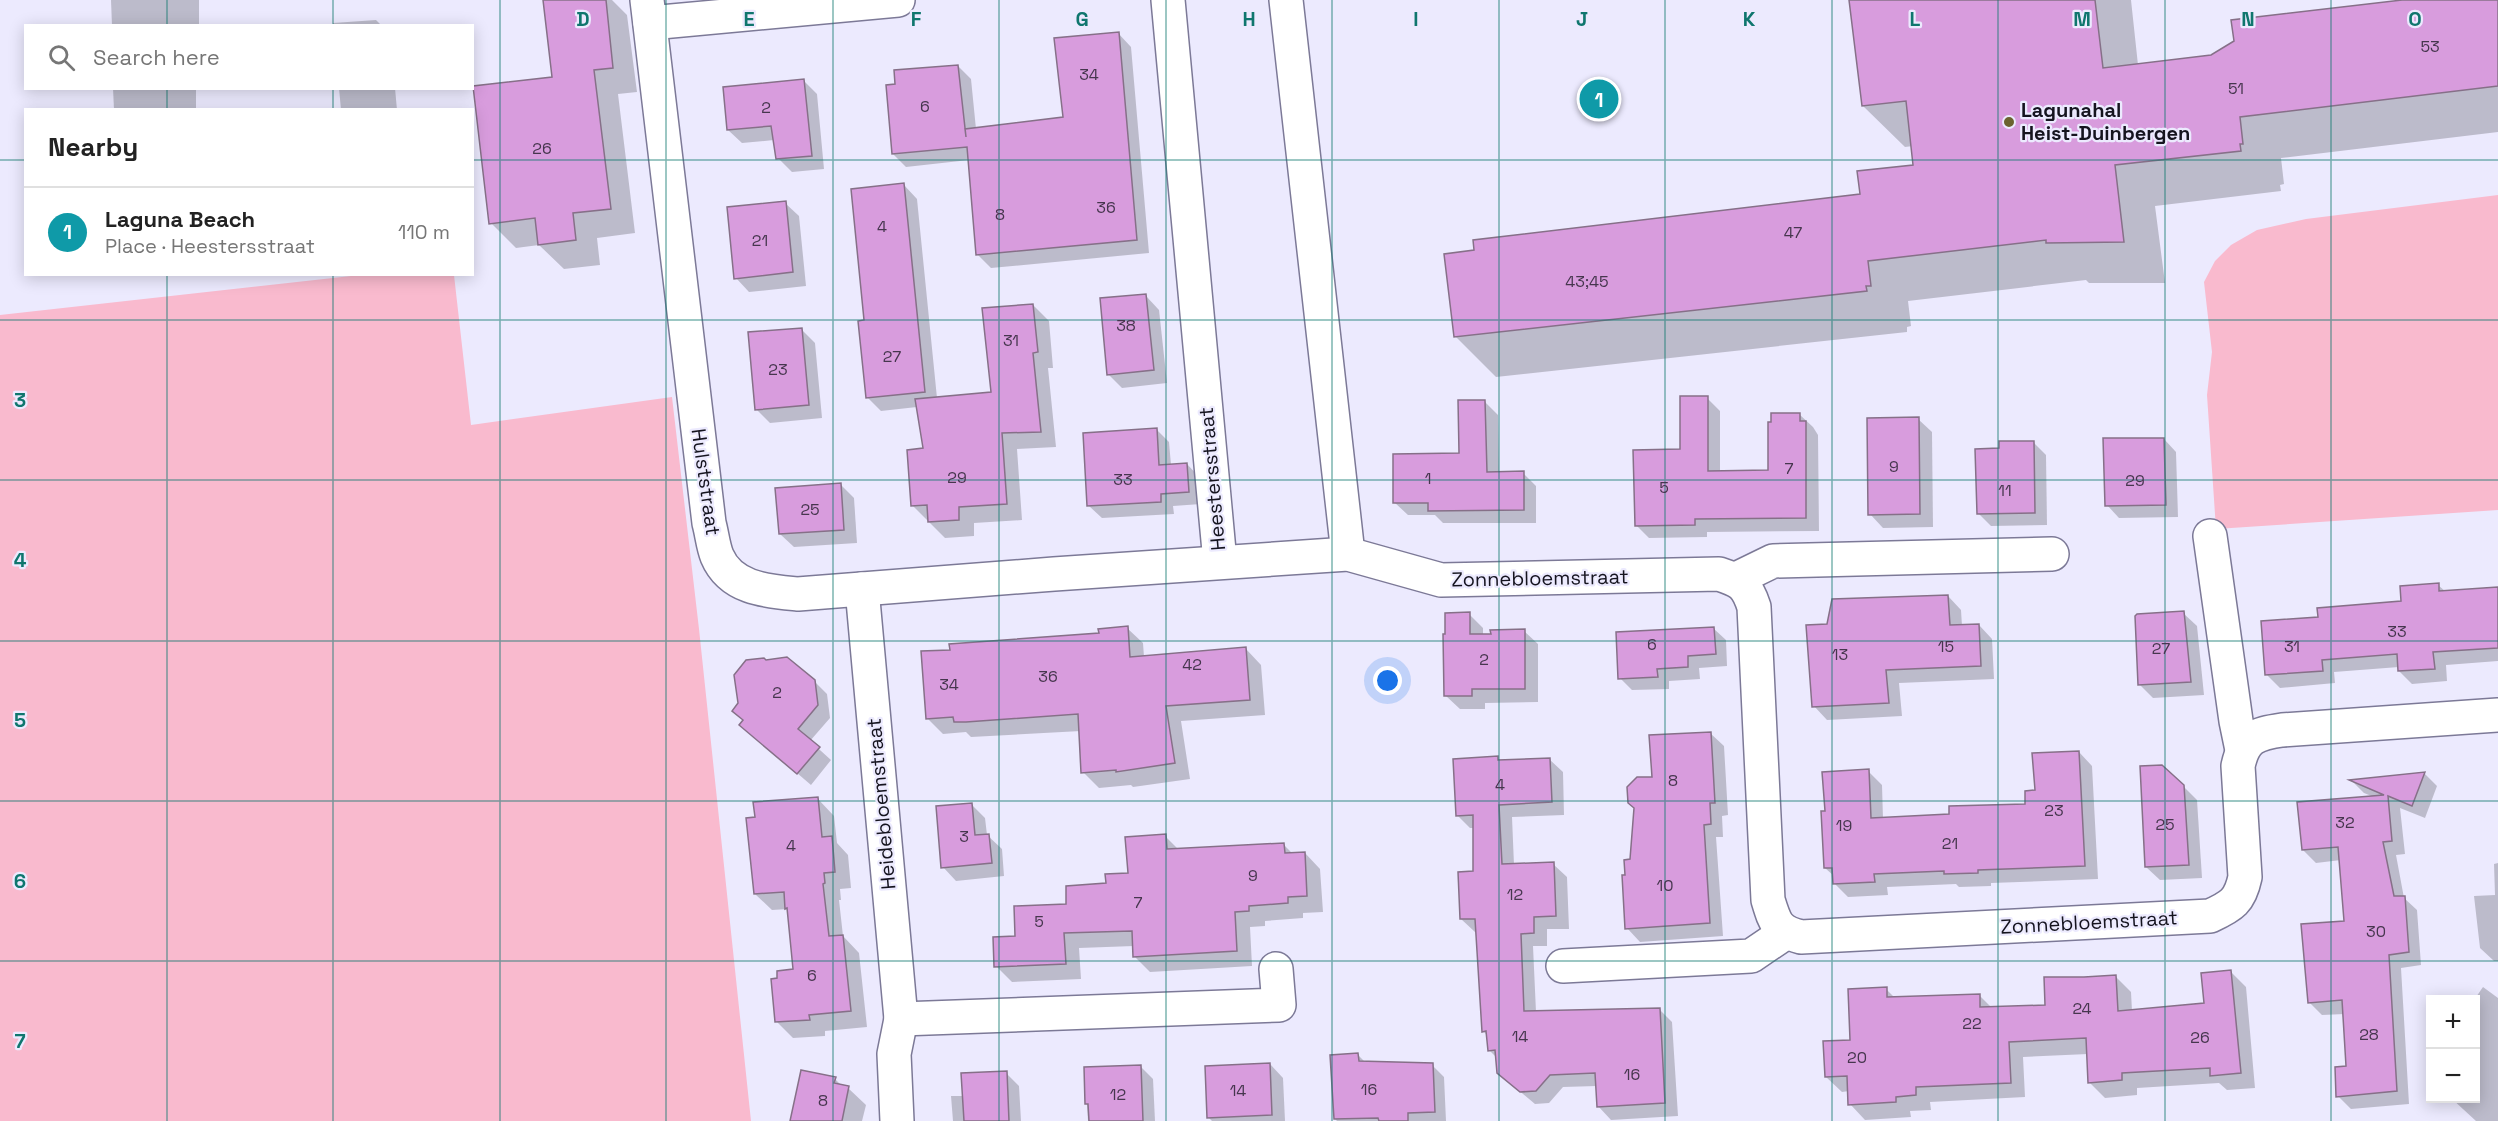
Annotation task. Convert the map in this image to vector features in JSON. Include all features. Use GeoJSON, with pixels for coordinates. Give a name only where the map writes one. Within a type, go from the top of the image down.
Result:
{"type":"FeatureCollection","features":[{"type":"Feature","properties":{"kind":"street"},"geometry":{"type":"LineString","coordinates":[[649,12],[898,0]]}},
{"type":"Feature","properties":{"kind":"street","name":"Heestersstraat"},"geometry":{"type":"LineString","coordinates":[[1168,0],[1220,562],[1348,554]]}},
{"type":"Feature","properties":{"kind":"street"},"geometry":{"type":"LineString","coordinates":[[1286,0],[1348,554]]}},
{"type":"Feature","properties":{"kind":"street","name":"Hulststraat"},"geometry":{"type":"LineString","coordinates":[[649,12],[709,523],[717,557],[735,579],[760,591],[798,594],[1220,562]]}},
{"type":"Feature","properties":{"kind":"street","name":"Zonnebloemstraat"},"geometry":{"type":"LineString","coordinates":[[1785,933],[1801,938],[2210,916],[2228,908],[2241,895],[2245,877],[2238,766],[2242,750],[2210,536]]}},
{"type":"Feature","properties":{"kind":"street","name":"Zonnebloemstraat"},"geometry":{"type":"LineString","coordinates":[[1348,554],[1441,580],[1719,574],[1736,579]]}},
{"type":"Feature","properties":{"kind":"street"},"geometry":{"type":"LineString","coordinates":[[1563,966],[1751,956],[1785,933],[1774,921],[1768,900],[1754,608],[1749,591],[1736,579],[1773,561],[2052,554]]}},
{"type":"Feature","properties":{"kind":"street","name":"Heidebloemstraat"},"geometry":{"type":"LineString","coordinates":[[862,589],[901,1019],[894,1054],[897,1121]]}},
{"type":"Feature","properties":{"kind":"street"},"geometry":{"type":"LineString","coordinates":[[2242,750],[2250,740],[2262,733],[2282,729],[2498,715]]}},
{"type":"Feature","properties":{"kind":"street"},"geometry":{"type":"LineString","coordinates":[[901,1019],[1279,1005],[1276,969]]}},
{"type":"Feature","properties":{"kind":"shaded area"},"geometry":{"type":"Polygon","coordinates":[[[2498,195],[2498,510],[2216,529],[2207,395],[2212,352],[2204,282],[2215,261],[2231,245],[2257,230],[2306,219],[2498,195]]]}},
{"type":"Feature","properties":{"kind":"shaded area"},"geometry":{"type":"Polygon","coordinates":[[[351,276],[454,276],[471,425],[672,397],[751,1121],[0,1121],[0,315],[351,276]]]}},
{"type":"Feature","properties":{"kind":"building"},"geometry":{"type":"Polygon","coordinates":[[[543,0],[606,0],[613,68],[594,70],[611,209],[573,213],[576,240],[538,245],[535,218],[489,224],[473,90],[474,86],[552,77],[543,0]]]}},
{"type":"Feature","properties":{"kind":"building"},"geometry":{"type":"Polygon","coordinates":[[[1849,0],[2095,0],[2103,68],[2211,55],[2234,41],[2231,20],[2402,0],[2498,0],[2498,86],[2240,117],[2243,144],[2240,144],[2241,151],[2115,165],[2124,242],[2046,243],[2046,240],[1868,261],[1871,286],[1866,286],[1867,291],[1454,337],[1444,254],[1474,250],[1473,240],[1860,194],[1857,171],[1913,165],[1906,101],[1862,106],[1849,0]]]}},
{"type":"Feature","properties":{"kind":"building"},"geometry":{"type":"Polygon","coordinates":[[[1119,32],[1137,240],[976,255],[967,147],[892,154],[886,85],[895,84],[894,70],[958,65],[965,129],[1063,117],[1054,38],[1119,32]]]}},
{"type":"Feature","properties":{"kind":"building"},"geometry":{"type":"Polygon","coordinates":[[[804,79],[812,156],[776,159],[771,126],[727,130],[723,87],[804,79]]]}},
{"type":"Feature","properties":{"kind":"building"},"geometry":{"type":"Polygon","coordinates":[[[904,183],[925,392],[866,398],[858,321],[864,320],[851,189],[904,183]]]}},
{"type":"Feature","properties":{"kind":"building"},"geometry":{"type":"Polygon","coordinates":[[[786,201],[793,272],[734,279],[727,207],[786,201]]]}},
{"type":"Feature","properties":{"kind":"building"},"geometry":{"type":"Polygon","coordinates":[[[1146,294],[1154,370],[1107,375],[1100,298],[1146,294]]]}},
{"type":"Feature","properties":{"kind":"building"},"geometry":{"type":"Polygon","coordinates":[[[1033,304],[1038,352],[1033,353],[1041,432],[1002,433],[1007,504],[959,507],[959,520],[928,522],[927,505],[911,506],[907,450],[923,448],[915,399],[991,392],[982,308],[1033,304]]]}},
{"type":"Feature","properties":{"kind":"building"},"geometry":{"type":"Polygon","coordinates":[[[802,328],[809,405],[755,410],[748,332],[802,328]]]}},
{"type":"Feature","properties":{"kind":"building"},"geometry":{"type":"Polygon","coordinates":[[[1680,396],[1708,396],[1708,471],[1768,470],[1768,422],[1771,422],[1771,413],[1800,413],[1800,421],[1806,421],[1806,518],[1695,519],[1695,525],[1635,526],[1633,450],[1680,449],[1680,396]]]}},
{"type":"Feature","properties":{"kind":"building"},"geometry":{"type":"Polygon","coordinates":[[[1458,400],[1485,400],[1487,472],[1524,471],[1524,510],[1428,511],[1428,503],[1393,503],[1393,454],[1459,453],[1458,400]]]}},
{"type":"Feature","properties":{"kind":"building"},"geometry":{"type":"Polygon","coordinates":[[[1919,417],[1920,514],[1868,515],[1867,418],[1919,417]]]}},
{"type":"Feature","properties":{"kind":"building"},"geometry":{"type":"Polygon","coordinates":[[[1157,428],[1159,465],[1187,463],[1189,492],[1161,494],[1161,502],[1087,506],[1083,433],[1157,428]]]}},
{"type":"Feature","properties":{"kind":"building"},"geometry":{"type":"Polygon","coordinates":[[[2103,438],[2164,438],[2166,505],[2105,506],[2103,438]]]}},
{"type":"Feature","properties":{"kind":"building"},"geometry":{"type":"Polygon","coordinates":[[[1999,441],[2034,441],[2035,513],[1977,514],[1975,449],[1999,448],[1999,441]]]}},
{"type":"Feature","properties":{"kind":"building"},"geometry":{"type":"Polygon","coordinates":[[[841,483],[844,530],[779,534],[775,488],[841,483]]]}},
{"type":"Feature","properties":{"kind":"building"},"geometry":{"type":"Polygon","coordinates":[[[2439,583],[2439,591],[2498,587],[2498,648],[2433,652],[2435,669],[2398,671],[2397,654],[2322,660],[2323,671],[2265,675],[2261,621],[2318,617],[2317,608],[2401,601],[2400,586],[2439,583]]]}},
{"type":"Feature","properties":{"kind":"building"},"geometry":{"type":"Polygon","coordinates":[[[1948,595],[1950,625],[1979,624],[1981,666],[1886,670],[1889,703],[1812,707],[1806,625],[1827,624],[1832,599],[1948,595]]]}},
{"type":"Feature","properties":{"kind":"building"},"geometry":{"type":"Polygon","coordinates":[[[2184,611],[2191,682],[2138,685],[2135,616],[2184,611]]]}},
{"type":"Feature","properties":{"kind":"building"},"geometry":{"type":"Polygon","coordinates":[[[1470,612],[1470,634],[1491,634],[1490,630],[1525,629],[1525,689],[1472,689],[1472,696],[1444,696],[1445,613],[1470,612]]]}},
{"type":"Feature","properties":{"kind":"building"},"geometry":{"type":"Polygon","coordinates":[[[1128,626],[1130,657],[1246,647],[1250,700],[1166,706],[1175,763],[1116,772],[1116,770],[1081,773],[1078,714],[966,722],[954,722],[953,717],[926,719],[921,651],[950,650],[949,644],[1099,633],[1098,629],[1128,626]]]}},
{"type":"Feature","properties":{"kind":"building"},"geometry":{"type":"Polygon","coordinates":[[[1714,627],[1716,654],[1688,656],[1688,667],[1657,669],[1658,677],[1618,679],[1616,632],[1714,627]]]}},
{"type":"Feature","properties":{"kind":"building"},"geometry":{"type":"Polygon","coordinates":[[[787,657],[815,680],[818,705],[798,729],[820,747],[797,774],[739,725],[743,720],[732,711],[738,703],[734,675],[746,660],[787,657]]]}},
{"type":"Feature","properties":{"kind":"building"},"geometry":{"type":"Polygon","coordinates":[[[1711,732],[1715,803],[1710,803],[1711,824],[1704,825],[1710,923],[1625,929],[1622,875],[1625,875],[1624,860],[1630,859],[1634,808],[1628,803],[1627,787],[1637,777],[1652,777],[1649,735],[1711,732]]]}},
{"type":"Feature","properties":{"kind":"building"},"geometry":{"type":"Polygon","coordinates":[[[2079,751],[2085,866],[1978,870],[1978,873],[1944,874],[1944,871],[1874,874],[1875,882],[1833,884],[1832,868],[1824,868],[1821,811],[1825,811],[1822,772],[1869,769],[1871,818],[1949,814],[1949,806],[2025,804],[2025,791],[2035,790],[2032,753],[2079,751]]]}},
{"type":"Feature","properties":{"kind":"building"},"geometry":{"type":"Polygon","coordinates":[[[1498,756],[1498,760],[1550,758],[1552,802],[1499,805],[1502,864],[1554,862],[1556,916],[1534,917],[1534,933],[1521,934],[1524,1011],[1660,1008],[1665,1103],[1597,1107],[1595,1073],[1550,1075],[1536,1091],[1520,1092],[1497,1073],[1495,1050],[1488,1051],[1486,1031],[1482,1032],[1475,919],[1460,919],[1458,872],[1473,871],[1473,815],[1456,816],[1453,759],[1498,756]]]}},
{"type":"Feature","properties":{"kind":"building"},"geometry":{"type":"Polygon","coordinates":[[[2162,765],[2184,785],[2189,865],[2145,867],[2140,766],[2162,765]]]}},
{"type":"Feature","properties":{"kind":"building"},"geometry":{"type":"Polygon","coordinates":[[[2425,772],[2412,806],[2388,796],[2392,841],[2383,842],[2394,896],[2405,896],[2409,952],[2389,955],[2397,1091],[2336,1097],[2335,1067],[2346,1066],[2342,1000],[2308,1003],[2301,924],[2344,921],[2338,847],[2302,850],[2297,802],[2384,795],[2349,780],[2425,772]]]}},
{"type":"Feature","properties":{"kind":"building"},"geometry":{"type":"Polygon","coordinates":[[[818,797],[822,837],[832,836],[835,872],[824,873],[825,883],[823,884],[829,936],[843,935],[851,1011],[809,1015],[810,1020],[775,1022],[771,979],[777,978],[777,971],[793,969],[787,908],[785,909],[784,892],[754,894],[746,818],[755,817],[753,802],[818,797]]]}},
{"type":"Feature","properties":{"kind":"building"},"geometry":{"type":"Polygon","coordinates":[[[972,803],[975,835],[989,834],[992,863],[941,868],[936,806],[972,803]]]}},
{"type":"Feature","properties":{"kind":"building"},"geometry":{"type":"Polygon","coordinates":[[[1166,834],[1167,849],[1284,843],[1285,853],[1305,852],[1307,896],[1288,897],[1288,903],[1249,906],[1249,911],[1235,912],[1237,951],[1133,957],[1132,931],[1064,933],[1066,964],[994,967],[993,937],[1015,936],[1014,906],[1066,904],[1066,886],[1106,883],[1105,874],[1128,873],[1125,837],[1166,834]]]}},
{"type":"Feature","properties":{"kind":"building"},"geometry":{"type":"Polygon","coordinates":[[[2231,970],[2241,1073],[2210,1076],[2210,1068],[2122,1073],[2122,1080],[2088,1083],[2086,1038],[2009,1042],[2011,1083],[1916,1087],[1916,1095],[1896,1097],[1896,1102],[1848,1105],[1847,1076],[1825,1077],[1823,1041],[1850,1040],[1848,989],[1887,987],[1887,997],[1980,994],[1980,1007],[2045,1005],[2044,977],[2116,975],[2118,1011],[2204,1003],[2201,973],[2231,970]]]}},
{"type":"Feature","properties":{"kind":"building"},"geometry":{"type":"Polygon","coordinates":[[[1358,1053],[1359,1061],[1433,1063],[1435,1112],[1408,1113],[1408,1121],[1379,1121],[1378,1118],[1334,1119],[1330,1055],[1358,1053]]]}},
{"type":"Feature","properties":{"kind":"building"},"geometry":{"type":"Polygon","coordinates":[[[1270,1063],[1272,1115],[1207,1118],[1205,1066],[1270,1063]]]}},
{"type":"Feature","properties":{"kind":"building"},"geometry":{"type":"Polygon","coordinates":[[[1141,1065],[1143,1121],[1089,1121],[1088,1104],[1085,1104],[1084,1067],[1141,1065]]]}},
{"type":"Feature","properties":{"kind":"building"},"geometry":{"type":"Polygon","coordinates":[[[801,1070],[836,1077],[834,1083],[849,1086],[842,1121],[790,1121],[801,1070]]]}},
{"type":"Feature","properties":{"kind":"building"},"geometry":{"type":"Polygon","coordinates":[[[1007,1071],[1009,1121],[964,1121],[961,1073],[1007,1071]]]}},
{"type":"Feature","properties":{"kind":"place","name":"Laguna Beach"},"geometry":{"type":"Point","coordinates":[1599,99]}},
{"type":"Feature","properties":{"kind":"place","name":"Lagunahal Heist-Duinbergen"},"geometry":{"type":"Point","coordinates":[2009,122]}}]}
